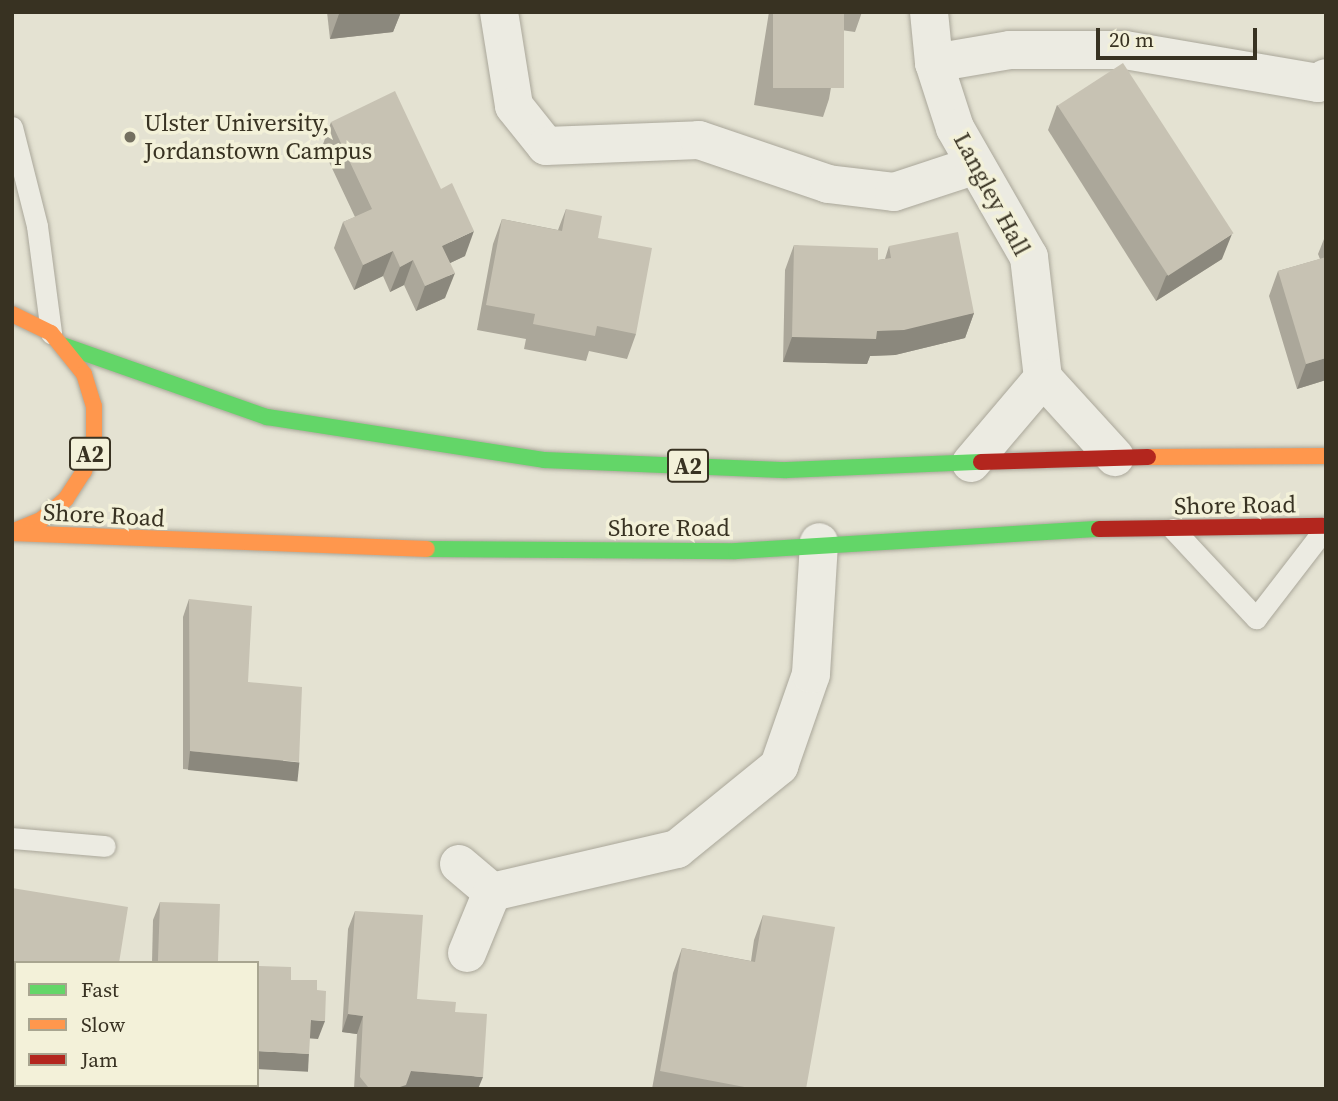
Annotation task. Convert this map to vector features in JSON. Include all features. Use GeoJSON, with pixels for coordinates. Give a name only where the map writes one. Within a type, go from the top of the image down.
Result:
{"type":"FeatureCollection","features":[{"type":"Feature","properties":{"kind":"highway","name":"A2"},"geometry":{"type":"LineString","coordinates":[[12,314],[58,340],[84,374],[94,406],[94,439],[84,471],[66,499],[41,520],[12,533]]}},
{"type":"Feature","properties":{"kind":"highway","name":"Shore Road"},"geometry":{"type":"LineString","coordinates":[[58,340],[267,416],[544,460],[788,470],[1115,457],[1326,456]]}},
{"type":"Feature","properties":{"kind":"highway","name":"Shore Road"},"geometry":{"type":"LineString","coordinates":[[12,533],[488,551],[736,551],[819,542],[1038,530],[1326,527]]}},
{"type":"Feature","properties":{"kind":"street"},"geometry":{"type":"LineString","coordinates":[[499,12],[514,106],[546,146],[699,140],[828,184],[894,192],[976,164]]}},
{"type":"Feature","properties":{"kind":"street","name":"Langley Hall"},"geometry":{"type":"LineString","coordinates":[[929,12],[934,63],[955,128],[1029,257],[1043,378]]}},
{"type":"Feature","properties":{"kind":"street"},"geometry":{"type":"LineString","coordinates":[[934,63],[1010,50],[1125,50],[1318,83],[1326,78]]}},
{"type":"Feature","properties":{"kind":"street"},"geometry":{"type":"LineString","coordinates":[[971,463],[1043,378],[1115,457]]}},
{"type":"Feature","properties":{"kind":"street"},"geometry":{"type":"LineString","coordinates":[[492,892],[677,849],[779,766],[811,674],[819,542]]}},
{"type":"Feature","properties":{"kind":"street"},"geometry":{"type":"LineString","coordinates":[[459,864],[492,892]]}},
{"type":"Feature","properties":{"kind":"street"},"geometry":{"type":"LineString","coordinates":[[467,953],[492,892]]}},
{"type":"Feature","properties":{"kind":"lane"},"geometry":{"type":"LineString","coordinates":[[12,127],[37,226],[58,340]]}},
{"type":"Feature","properties":{"kind":"lane"},"geometry":{"type":"LineString","coordinates":[[1173,529],[1256,618],[1326,527]]}},
{"type":"Feature","properties":{"kind":"lane"},"geometry":{"type":"LineString","coordinates":[[12,838],[105,846]]}},
{"type":"Feature","properties":{"kind":"building"},"geometry":{"type":"Polygon","coordinates":[[[773,12],[844,12],[844,88],[773,88],[773,12]]]}},
{"type":"Feature","properties":{"kind":"building"},"geometry":{"type":"Polygon","coordinates":[[[1123,63],[1234,233],[1168,276],[1058,105],[1123,63]]]}},
{"type":"Feature","properties":{"kind":"building"},"geometry":{"type":"Polygon","coordinates":[[[395,91],[441,189],[452,183],[474,231],[442,246],[455,273],[425,286],[413,260],[400,267],[393,251],[363,265],[343,222],[372,209],[331,122],[395,91]]]}},
{"type":"Feature","properties":{"kind":"building"},"geometry":{"type":"Polygon","coordinates":[[[566,209],[602,216],[598,238],[652,248],[636,334],[597,326],[595,336],[533,324],[535,314],[486,305],[502,219],[562,231],[566,209]]]}},
{"type":"Feature","properties":{"kind":"building"},"geometry":{"type":"Polygon","coordinates":[[[958,232],[974,313],[904,330],[877,331],[876,339],[792,337],[794,245],[878,248],[878,260],[891,258],[889,246],[958,232]]]}},
{"type":"Feature","properties":{"kind":"building"},"geometry":{"type":"Polygon","coordinates":[[[1326,257],[1326,358],[1306,364],[1278,271],[1326,257]]]}},
{"type":"Feature","properties":{"kind":"building"},"geometry":{"type":"Polygon","coordinates":[[[189,599],[252,606],[248,682],[302,687],[299,762],[190,751],[189,599]]]}},
{"type":"Feature","properties":{"kind":"building"},"geometry":{"type":"Polygon","coordinates":[[[12,888],[128,907],[119,961],[14,961],[12,1024],[12,888]]]}},
{"type":"Feature","properties":{"kind":"building"},"geometry":{"type":"Polygon","coordinates":[[[160,902],[220,904],[218,961],[158,961],[160,902]]]}},
{"type":"Feature","properties":{"kind":"building"},"geometry":{"type":"Polygon","coordinates":[[[355,911],[423,915],[417,999],[456,1002],[455,1012],[487,1014],[483,1077],[411,1071],[406,1085],[394,1089],[373,1089],[360,1077],[363,1016],[348,1014],[355,911]]]}},
{"type":"Feature","properties":{"kind":"building"},"geometry":{"type":"Polygon","coordinates":[[[763,915],[835,927],[806,1089],[755,1089],[660,1071],[682,948],[755,962],[763,915]]]}},
{"type":"Feature","properties":{"kind":"building"},"geometry":{"type":"Polygon","coordinates":[[[259,966],[291,967],[291,980],[317,980],[317,990],[326,991],[325,1021],[311,1020],[309,1054],[259,1051],[259,966]]]}},
{"type":"Feature","properties":{"kind":"traffic: fast"},"geometry":{"type":"LineString","coordinates":[[65,346],[267,417],[544,460],[787,470],[981,462]]}},
{"type":"Feature","properties":{"kind":"traffic: fast"},"geometry":{"type":"LineString","coordinates":[[427,549],[736,551],[1099,529]]}},
{"type":"Feature","properties":{"kind":"traffic: slow"},"geometry":{"type":"LineString","coordinates":[[12,314],[51,333],[84,374],[94,406],[94,439],[84,471],[66,499],[41,520],[12,532]]}},
{"type":"Feature","properties":{"kind":"traffic: slow"},"geometry":{"type":"LineString","coordinates":[[1148,457],[1326,456]]}},
{"type":"Feature","properties":{"kind":"traffic: slow"},"geometry":{"type":"LineString","coordinates":[[12,533],[427,549]]}},
{"type":"Feature","properties":{"kind":"traffic: jam"},"geometry":{"type":"LineString","coordinates":[[981,462],[1148,457]]}},
{"type":"Feature","properties":{"kind":"traffic: jam"},"geometry":{"type":"LineString","coordinates":[[1099,529],[1326,526]]}},
{"type":"Feature","properties":{"kind":"place","name":"Ulster University, Jordanstown Campus"},"geometry":{"type":"Point","coordinates":[130,137]}}]}
